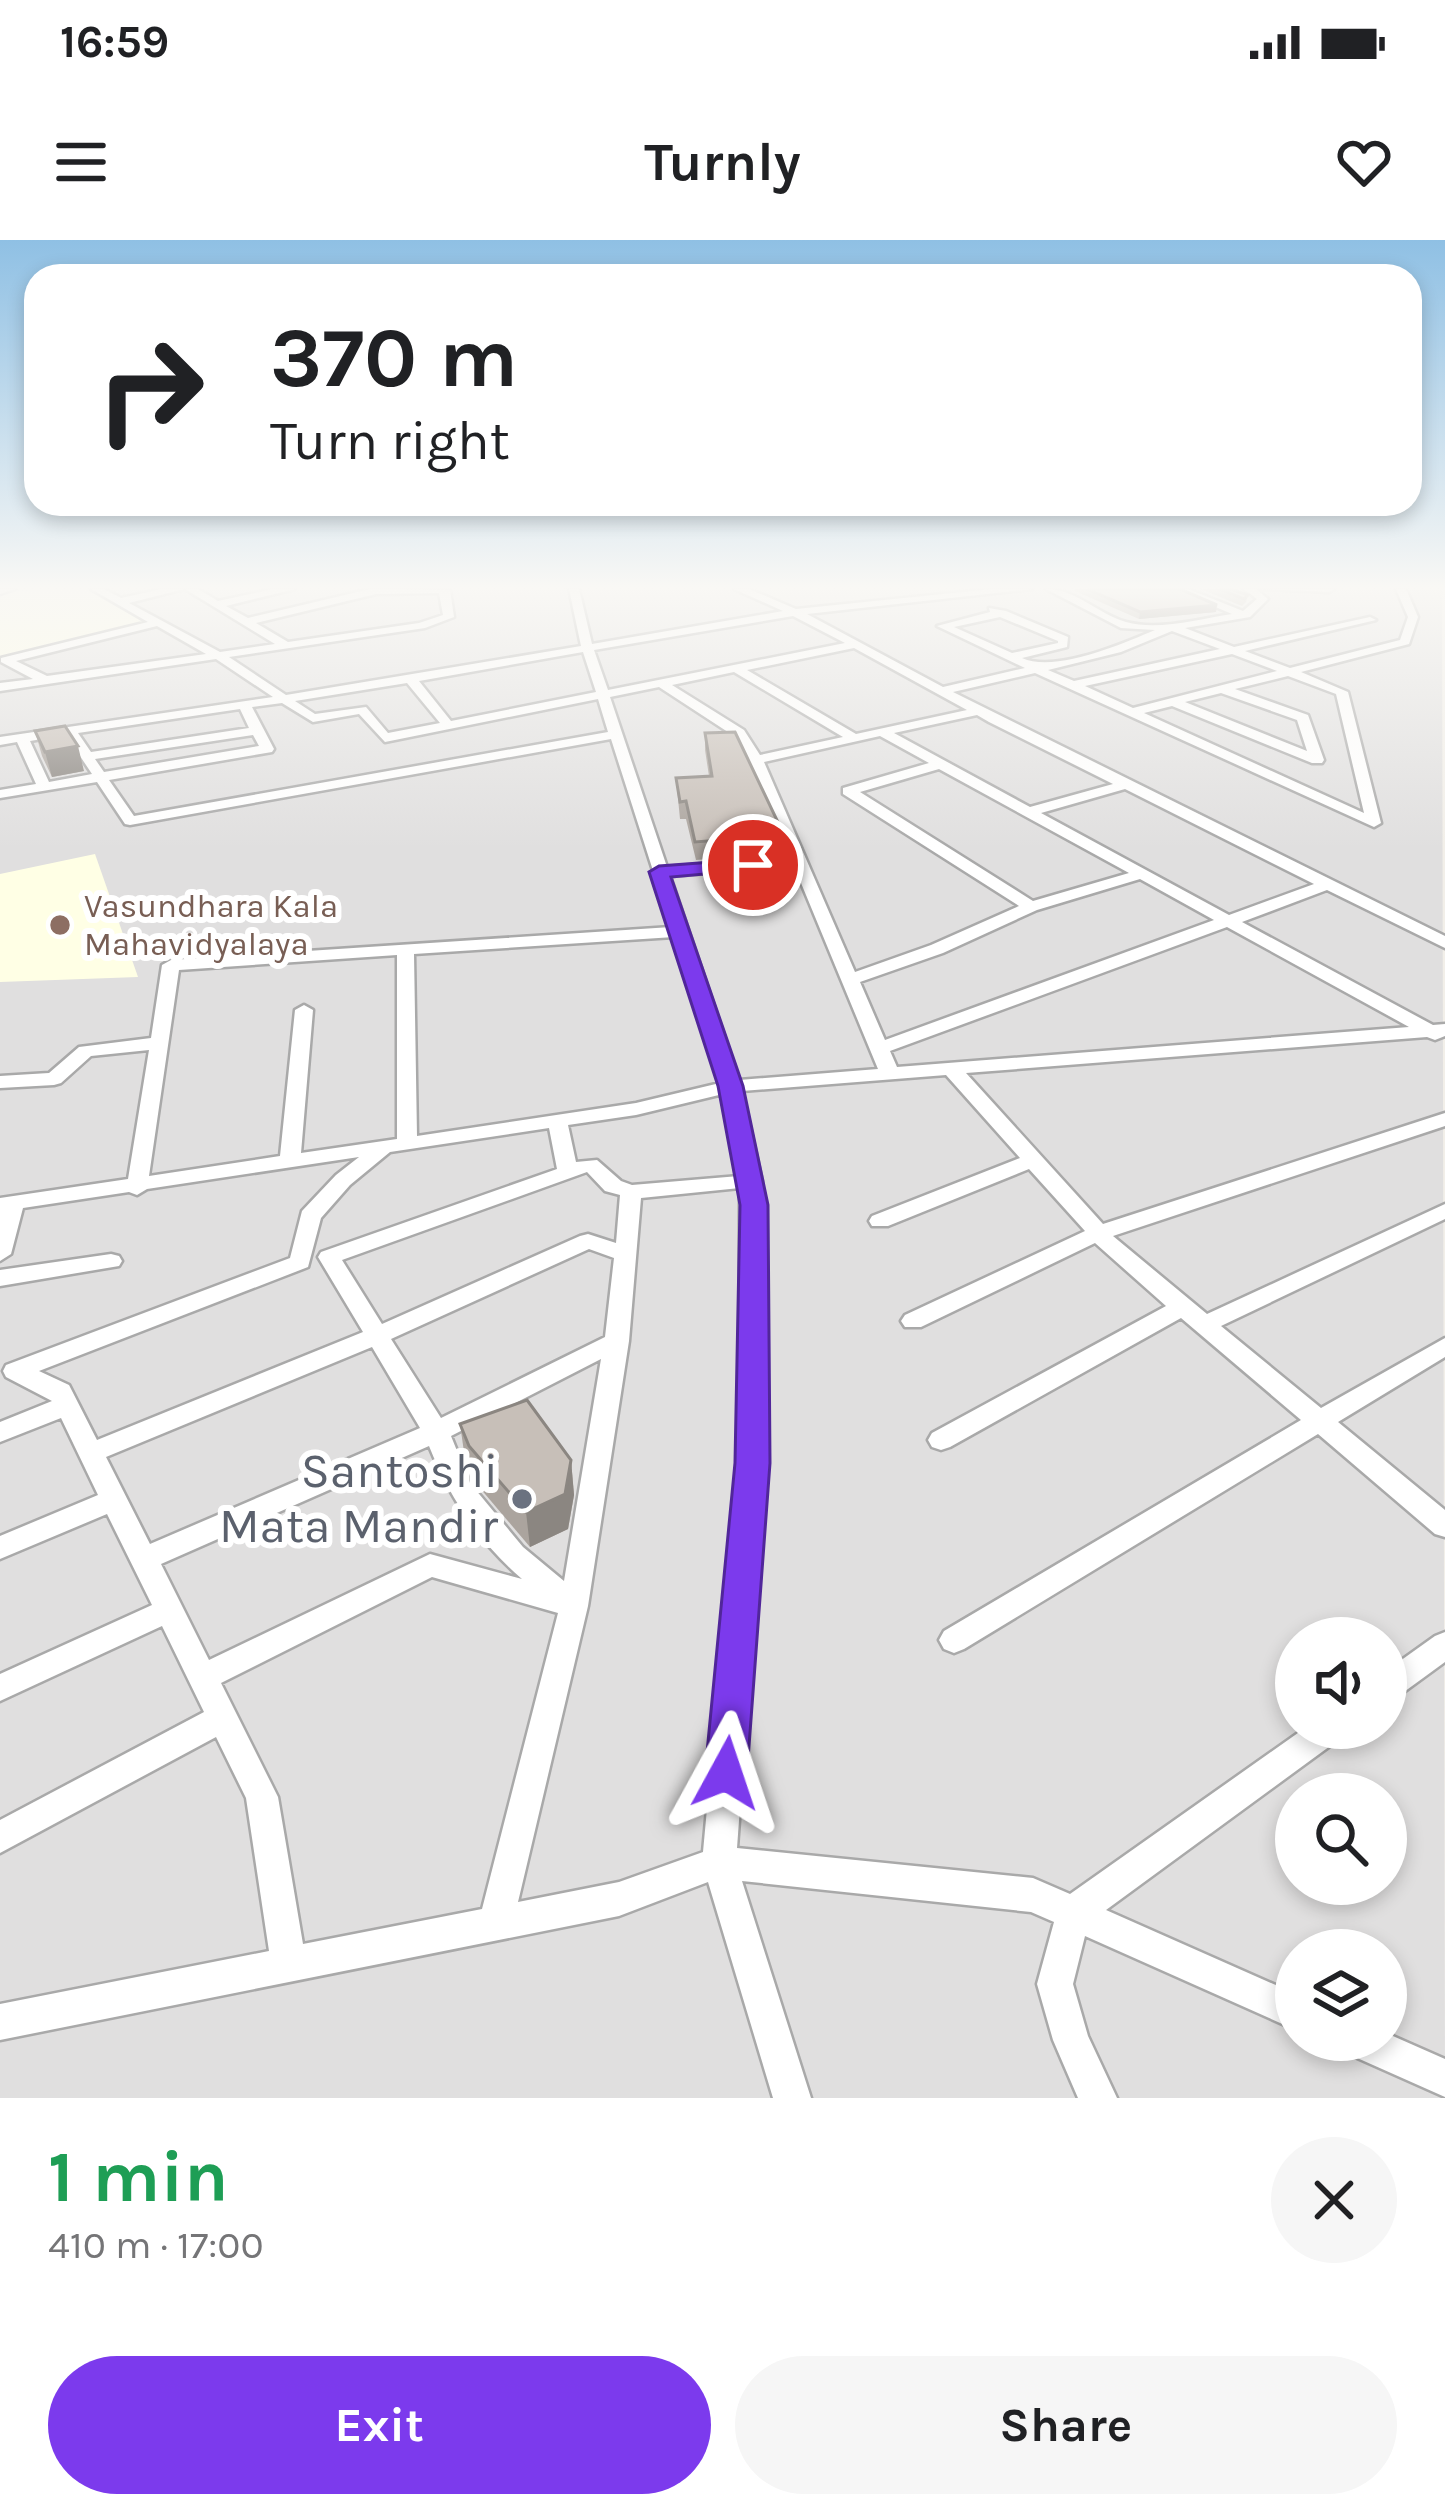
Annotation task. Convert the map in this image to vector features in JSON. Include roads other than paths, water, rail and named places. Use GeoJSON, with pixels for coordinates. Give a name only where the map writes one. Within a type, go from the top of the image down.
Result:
{"type":"FeatureCollection","features":[{"type":"Feature","properties":{"kind":"street"},"geometry":{"type":"LineString","coordinates":[[36,676],[46,681]]}},
{"type":"Feature","properties":{"kind":"street"},"geometry":{"type":"LineString","coordinates":[[0,687],[84,676]]}},
{"type":"Feature","properties":{"kind":"street"},"geometry":{"type":"LineString","coordinates":[[249,676],[313,718],[362,710],[385,737],[697,676]]}},
{"type":"Feature","properties":{"kind":"street"},"geometry":{"type":"LineString","coordinates":[[0,741],[423,676]]}},
{"type":"Feature","properties":{"kind":"street"},"geometry":{"type":"LineString","coordinates":[[599,676],[731,1086],[752,1180],[752,1463],[719,1862],[792,2098]]}},
{"type":"Feature","properties":{"kind":"street"},"geometry":{"type":"LineString","coordinates":[[749,676],[854,738]]}},
{"type":"Feature","properties":{"kind":"street"},"geometry":{"type":"LineString","coordinates":[[912,676],[1445,943]]}},
{"type":"Feature","properties":{"kind":"street"},"geometry":{"type":"LineString","coordinates":[[940,691],[1010,676]]}},
{"type":"Feature","properties":{"kind":"street"},"geometry":{"type":"LineString","coordinates":[[1055,676],[1374,823],[1342,692],[1298,676]]}},
{"type":"Feature","properties":{"kind":"street"},"geometry":{"type":"LineString","coordinates":[[1075,685],[1115,676]]}},
{"type":"Feature","properties":{"kind":"street"},"geometry":{"type":"LineString","coordinates":[[1132,712],[1274,676]]}},
{"type":"Feature","properties":{"kind":"street"},"geometry":{"type":"LineString","coordinates":[[410,678],[448,725]]}},
{"type":"Feature","properties":{"kind":"street"},"geometry":{"type":"LineString","coordinates":[[661,683],[739,734],[756,760],[891,1076]]}},
{"type":"Feature","properties":{"kind":"street"},"geometry":{"type":"LineString","coordinates":[[1173,701],[1317,760],[1303,718],[1222,689]]}},
{"type":"Feature","properties":{"kind":"street"},"geometry":{"type":"LineString","coordinates":[[0,794],[267,749],[244,705]]}},
{"type":"Feature","properties":{"kind":"street"},"geometry":{"type":"LineString","coordinates":[[756,760],[978,711]]}},
{"type":"Feature","properties":{"kind":"street"},"geometry":{"type":"LineString","coordinates":[[70,730],[130,821],[617,734]]}},
{"type":"Feature","properties":{"kind":"street"},"geometry":{"type":"LineString","coordinates":[[89,756],[260,730]]}},
{"type":"Feature","properties":{"kind":"street"},"geometry":{"type":"LineString","coordinates":[[882,732],[1442,1034]]}},
{"type":"Feature","properties":{"kind":"street"},"geometry":{"type":"LineString","coordinates":[[22,738],[44,786]]}},
{"type":"Feature","properties":{"kind":"street"},"geometry":{"type":"LineString","coordinates":[[941,764],[848,791],[1031,907]]}},
{"type":"Feature","properties":{"kind":"street"},"geometry":{"type":"LineString","coordinates":[[1029,812],[1128,784]]}},
{"type":"Feature","properties":{"kind":"street"},"geometry":{"type":"LineString","coordinates":[[659,872],[799,861]]}},
{"type":"Feature","properties":{"kind":"street"},"geometry":{"type":"LineString","coordinates":[[850,980],[937,949],[1031,907],[1142,874]]}},
{"type":"Feature","properties":{"kind":"street"},"geometry":{"type":"LineString","coordinates":[[879,1048],[1324,886]]}},
{"type":"Feature","properties":{"kind":"street"},"geometry":{"type":"LineString","coordinates":[[137,1188],[171,965],[678,932]]}},
{"type":"Feature","properties":{"kind":"street"},"geometry":{"type":"LineString","coordinates":[[397,1144],[405,949]]}},
{"type":"Feature","properties":{"kind":"street"},"geometry":{"type":"LineString","coordinates":[[290,1162],[304,1010]]}},
{"type":"Feature","properties":{"kind":"street"},"geometry":{"type":"LineString","coordinates":[[0,1254],[6,1204],[137,1188],[636,1109],[731,1086],[1442,1034]]}},
{"type":"Feature","properties":{"kind":"street"},"geometry":{"type":"LineString","coordinates":[[0,1082],[54,1079],[86,1052],[159,1043]]}},
{"type":"Feature","properties":{"kind":"street"},"geometry":{"type":"LineString","coordinates":[[954,1072],[1099,1233],[1445,1526]]}},
{"type":"Feature","properties":{"kind":"street"},"geometry":{"type":"LineString","coordinates":[[913,1322],[1099,1233],[1445,1119]]}},
{"type":"Feature","properties":{"kind":"street"},"geometry":{"type":"LineString","coordinates":[[557,1120],[568,1172]]}},
{"type":"Feature","properties":{"kind":"street"},"geometry":{"type":"LineString","coordinates":[[289,1967],[262,1797],[60,1391],[15,1371],[300,1262],[310,1216],[343,1180],[397,1144]]}},
{"type":"Feature","properties":{"kind":"street"},"geometry":{"type":"LineString","coordinates":[[880,1221],[1033,1160]]}},
{"type":"Feature","properties":{"kind":"street"},"geometry":{"type":"LineString","coordinates":[[574,1606],[525,1568],[487,1528],[455,1482],[436,1432],[380,1334],[329,1257],[590,1164],[613,1186],[631,1192],[752,1180]]}},
{"type":"Feature","properties":{"kind":"street"},"geometry":{"type":"LineString","coordinates":[[495,1926],[574,1606],[617,1341],[631,1192]]}},
{"type":"Feature","properties":{"kind":"street"},"geometry":{"type":"LineString","coordinates":[[1204,1324],[1445,1211]]}},
{"type":"Feature","properties":{"kind":"street"},"geometry":{"type":"LineString","coordinates":[[93,1451],[380,1334],[588,1241],[626,1253]]}},
{"type":"Feature","properties":{"kind":"street"},"geometry":{"type":"LineString","coordinates":[[0,1278],[111,1261]]}},
{"type":"Feature","properties":{"kind":"street"},"geometry":{"type":"LineString","coordinates":[[941,1440],[1183,1307]]}},
{"type":"Feature","properties":{"kind":"street"},"geometry":{"type":"LineString","coordinates":[[147,1558],[436,1432],[617,1341]]}},
{"type":"Feature","properties":{"kind":"street"},"geometry":{"type":"LineString","coordinates":[[954,1640],[1445,1346]]}},
{"type":"Feature","properties":{"kind":"street"},"geometry":{"type":"LineString","coordinates":[[0,1432],[67,1405]]}},
{"type":"Feature","properties":{"kind":"street"},"geometry":{"type":"LineString","coordinates":[[0,1548],[115,1499]]}},
{"type":"Feature","properties":{"kind":"street"},"geometry":{"type":"LineString","coordinates":[[204,1676],[430,1564],[574,1606]]}},
{"type":"Feature","properties":{"kind":"street"},"geometry":{"type":"LineString","coordinates":[[0,1688],[171,1609]]}},
{"type":"Feature","properties":{"kind":"street"},"geometry":{"type":"LineString","coordinates":[[1407,1673],[1445,1645]]}},
{"type":"Feature","properties":{"kind":"street"},"geometry":{"type":"LineString","coordinates":[[0,1837],[224,1718]]}},
{"type":"Feature","properties":{"kind":"street"},"geometry":{"type":"LineString","coordinates":[[1098,2098],[1071,2040],[1055,1984],[1073,1913],[1301,1749]]}},
{"type":"Feature","properties":{"kind":"street"},"geometry":{"type":"LineString","coordinates":[[0,2022],[619,1900],[719,1862],[1033,1895],[1275,2003]]}},
{"type":"Feature","properties":{"kind":"street"},"geometry":{"type":"LineString","coordinates":[[1407,2061],[1445,2078]]}},
{"type":"Feature","properties":{"kind":"place","name":"Vasundhara Kala Mahavidyalaya"},"geometry":{"type":"Point","coordinates":[60,925]}},
{"type":"Feature","properties":{"kind":"place","name":"Santoshi Mata Mandir"},"geometry":{"type":"Point","coordinates":[522,1499]}}]}
